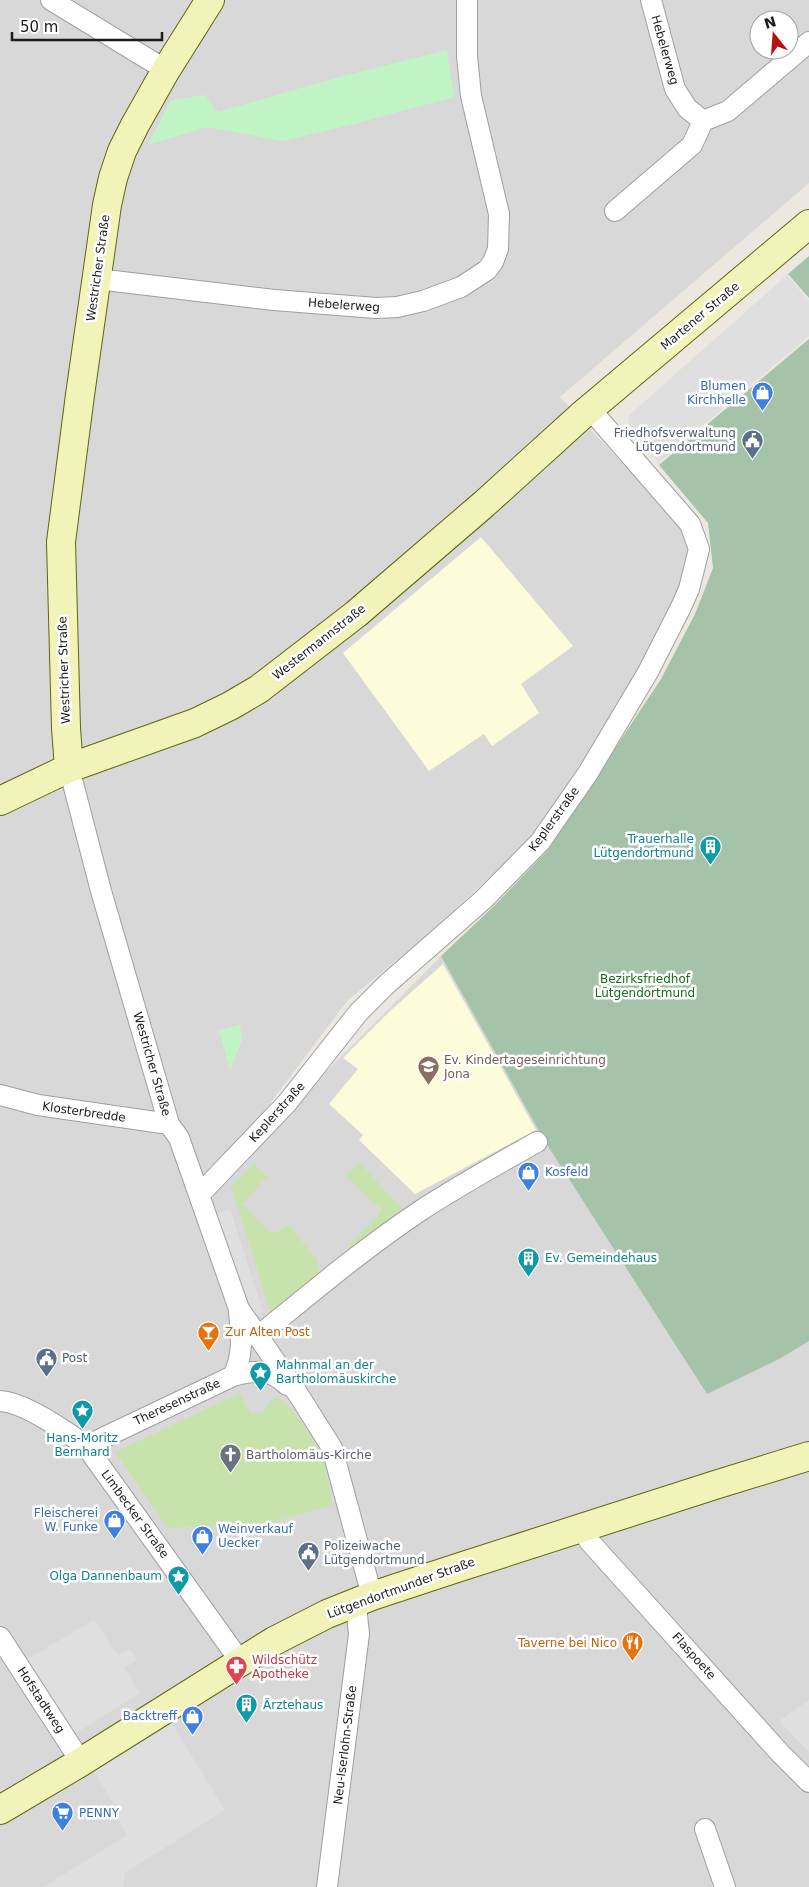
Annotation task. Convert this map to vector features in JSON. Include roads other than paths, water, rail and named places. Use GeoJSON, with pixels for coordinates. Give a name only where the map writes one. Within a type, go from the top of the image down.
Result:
{"type":"FeatureCollection","features":[{"type":"Feature","properties":{"kind":"street"},"geometry":{"type":"LineString","coordinates":[[52,0],[166,70]]}},
{"type":"Feature","properties":{"kind":"street","name":"Westricher Straße"},"geometry":{"type":"LineString","coordinates":[[210,0],[166,70],[135,125],[122,151],[107,205],[61,542],[66,728],[69,768],[101,891],[169,1124],[179,1138],[239,1309],[298,1394],[332,1448],[362,1600]]}},
{"type":"Feature","properties":{"kind":"street","name":"Hebelerweg"},"geometry":{"type":"LineString","coordinates":[[97,279],[274,300],[376,308],[397,307],[423,301],[461,288],[487,270],[493,262],[498,249],[500,214],[471,96],[467,56],[467,0]]}},
{"type":"Feature","properties":{"kind":"street","name":"Hebelerweg"},"geometry":{"type":"LineString","coordinates":[[651,0],[675,89],[687,108],[703,121]]}},
{"type":"Feature","properties":{"kind":"street"},"geometry":{"type":"LineString","coordinates":[[615,211],[692,145],[703,121],[728,111],[809,42]]}},
{"type":"Feature","properties":{"kind":"street","name":"Martener Straße"},"geometry":{"type":"LineString","coordinates":[[590,408],[809,224]]}},
{"type":"Feature","properties":{"kind":"street","name":"Westermannstraße"},"geometry":{"type":"LineString","coordinates":[[0,801],[69,768],[195,723],[259,689],[356,614],[484,504],[590,408]]}},
{"type":"Feature","properties":{"kind":"street","name":"Keplerstraße"},"geometry":{"type":"LineString","coordinates":[[200,1194],[288,1103],[358,1013],[387,984],[484,899],[540,842],[603,748],[648,672],[688,589],[699,549],[690,524],[590,408]]}},
{"type":"Feature","properties":{"kind":"street","name":"Klosterbredde"},"geometry":{"type":"LineString","coordinates":[[0,1095],[38,1105],[169,1124]]}},
{"type":"Feature","properties":{"kind":"street"},"geometry":{"type":"LineString","coordinates":[[258,1337],[337,1272],[418,1212],[537,1142]]}},
{"type":"Feature","properties":{"kind":"street","name":"Theresenstraße"},"geometry":{"type":"LineString","coordinates":[[86,1446],[233,1376],[240,1360],[242,1344],[239,1309]]}},
{"type":"Feature","properties":{"kind":"street","name":"Westricher Straße"},"geometry":{"type":"LineString","coordinates":[[233,1376],[249,1371],[265,1371],[282,1379],[298,1394]]}},
{"type":"Feature","properties":{"kind":"street","name":"Limbecker Straße"},"geometry":{"type":"LineString","coordinates":[[0,1401],[32,1412],[86,1446],[240,1661]]}},
{"type":"Feature","properties":{"kind":"street","name":"Lütgendortmunder Straße"},"geometry":{"type":"LineString","coordinates":[[0,1810],[81,1762],[240,1661],[301,1626],[362,1600],[583,1527],[809,1456]]}},
{"type":"Feature","properties":{"kind":"street","name":"Flaspoete"},"geometry":{"type":"LineString","coordinates":[[583,1527],[589,1541],[780,1753],[809,1782]]}},
{"type":"Feature","properties":{"kind":"street","name":"Neu-Iserlohn-Straße"},"geometry":{"type":"LineString","coordinates":[[328,1887],[359,1634],[356,1615],[362,1600]]}},
{"type":"Feature","properties":{"kind":"street","name":"Hofstadtweg"},"geometry":{"type":"LineString","coordinates":[[0,1637],[81,1762]]}},
{"type":"Feature","properties":{"kind":"street"},"geometry":{"type":"LineString","coordinates":[[705,1829],[725,1887]]}},
{"type":"Feature","properties":{"kind":"place","name":"Blumen Kirchhelle"},"geometry":{"type":"Point","coordinates":[762,412]}},
{"type":"Feature","properties":{"kind":"place","name":"Friedhofsverwaltung Lütgendortmund"},"geometry":{"type":"Point","coordinates":[752,459]}},
{"type":"Feature","properties":{"kind":"place","name":"Trauerhalle Lütgendortmund"},"geometry":{"type":"Point","coordinates":[710,865]}},
{"type":"Feature","properties":{"kind":"place","name":"Ev. Kindertageseinrichtung Jona"},"geometry":{"type":"Point","coordinates":[428,1086]}},
{"type":"Feature","properties":{"kind":"place","name":"Kosfeld"},"geometry":{"type":"Point","coordinates":[529,1191]}},
{"type":"Feature","properties":{"kind":"place","name":"Ev. Gemeindehaus"},"geometry":{"type":"Point","coordinates":[529,1277]}},
{"type":"Feature","properties":{"kind":"place","name":"Zur Alten Post"},"geometry":{"type":"Point","coordinates":[209,1351]}},
{"type":"Feature","properties":{"kind":"place","name":"Post"},"geometry":{"type":"Point","coordinates":[46,1377]}},
{"type":"Feature","properties":{"kind":"place","name":"Mahnmal an der Bartholomäuskirche"},"geometry":{"type":"Point","coordinates":[260,1391]}},
{"type":"Feature","properties":{"kind":"place","name":"Hans-Moritz Bernhard"},"geometry":{"type":"Point","coordinates":[82,1430]}},
{"type":"Feature","properties":{"kind":"place","name":"Bartholomäus-Kirche"},"geometry":{"type":"Point","coordinates":[230,1474]}},
{"type":"Feature","properties":{"kind":"place","name":"Fleischerei W. Funke"},"geometry":{"type":"Point","coordinates":[114,1539]}},
{"type":"Feature","properties":{"kind":"place","name":"Weinverkauf Uecker"},"geometry":{"type":"Point","coordinates":[202,1555]}},
{"type":"Feature","properties":{"kind":"place","name":"Polizeiwache Lütgendortmund"},"geometry":{"type":"Point","coordinates":[308,1572]}},
{"type":"Feature","properties":{"kind":"place","name":"Olga Dannenbaum"},"geometry":{"type":"Point","coordinates":[178,1595]}},
{"type":"Feature","properties":{"kind":"place","name":"Taverne bei Nico"},"geometry":{"type":"Point","coordinates":[633,1662]}},
{"type":"Feature","properties":{"kind":"place","name":"Wildschütz Apotheke"},"geometry":{"type":"Point","coordinates":[236,1686]}},
{"type":"Feature","properties":{"kind":"place","name":"Ärztehaus"},"geometry":{"type":"Point","coordinates":[247,1724]}},
{"type":"Feature","properties":{"kind":"place","name":"Backtreff"},"geometry":{"type":"Point","coordinates":[193,1735]}},
{"type":"Feature","properties":{"kind":"place","name":"PENNY"},"geometry":{"type":"Point","coordinates":[63,1832]}},
{"type":"Feature","properties":{"kind":"park label","name":"Bezirksfriedhof Lütgendortmund"},"geometry":{"type":"Point","coordinates":[645,986]}}]}
